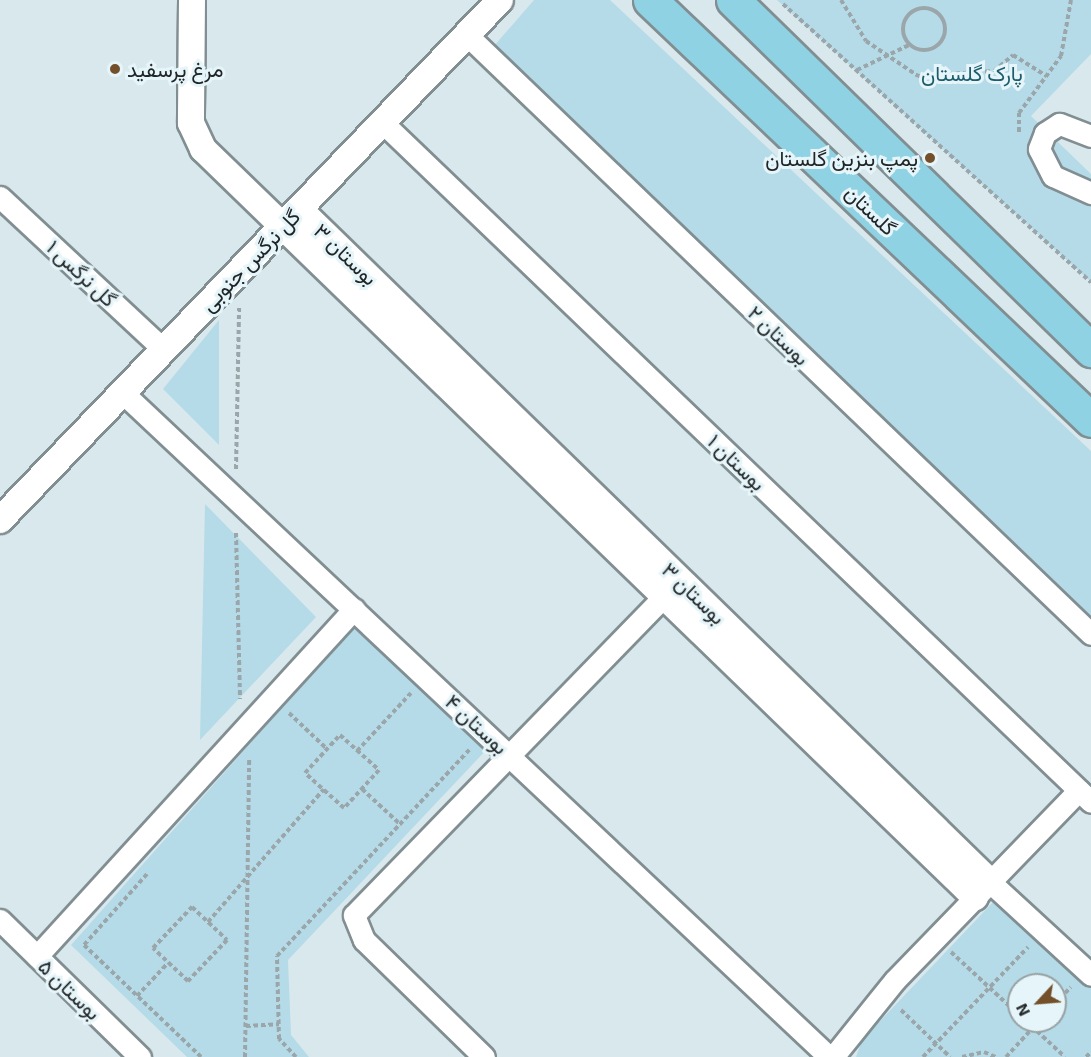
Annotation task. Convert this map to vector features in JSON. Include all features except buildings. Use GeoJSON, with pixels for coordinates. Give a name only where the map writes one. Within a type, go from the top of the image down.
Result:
{"type":"FeatureCollection","features":[{"type":"Feature","properties":{"kind":"main road","name":"گلستان"},"geometry":{"type":"LineString","coordinates":[[650,0],[1091,420]]}},
{"type":"Feature","properties":{"kind":"main road"},"geometry":{"type":"LineString","coordinates":[[733,0],[1091,350]]}},
{"type":"Feature","properties":{"kind":"street"},"geometry":{"type":"LineString","coordinates":[[192,0],[191,123],[203,149],[292,217]]}},
{"type":"Feature","properties":{"kind":"street","name":"گل نرگس جنوبی"},"geometry":{"type":"LineString","coordinates":[[4,509],[123,393],[500,0]]}},
{"type":"Feature","properties":{"kind":"street","name":"بوستان ۲"},"geometry":{"type":"LineString","coordinates":[[467,35],[1091,634]]}},
{"type":"Feature","properties":{"kind":"street","name":"بوستان ۱"},"geometry":{"type":"LineString","coordinates":[[382,122],[1085,796]]}},
{"type":"Feature","properties":{"kind":"street"},"geometry":{"type":"LineString","coordinates":[[1091,136],[1059,124],[1045,133],[1039,149],[1053,176],[1091,193]]}},
{"type":"Feature","properties":{"kind":"street","name":"گل نرگس ۱"},"geometry":{"type":"LineString","coordinates":[[0,197],[164,350]]}},
{"type":"Feature","properties":{"kind":"street","name":"بوستان ۳"},"geometry":{"type":"LineString","coordinates":[[292,217],[665,595],[1083,979]]}},
{"type":"Feature","properties":{"kind":"street","name":"بوستان ۳"},"geometry":{"type":"LineString","coordinates":[[292,217],[983,889]]}},
{"type":"Feature","properties":{"kind":"street","name":"بوستان ۴"},"geometry":{"type":"LineString","coordinates":[[123,393],[831,1057]]}},
{"type":"Feature","properties":{"kind":"street"},"geometry":{"type":"LineString","coordinates":[[484,1057],[364,939],[354,915],[665,595]]}},
{"type":"Feature","properties":{"kind":"street"},"geometry":{"type":"LineString","coordinates":[[37,956],[354,609]]}},
{"type":"Feature","properties":{"kind":"street"},"geometry":{"type":"LineString","coordinates":[[831,1057],[882,993],[983,889],[1085,796]]}},
{"type":"Feature","properties":{"kind":"street","name":"بوستان ۵"},"geometry":{"type":"LineString","coordinates":[[0,920],[140,1057]]}},
{"type":"Feature","properties":{"kind":"path"},"geometry":{"type":"LineString","coordinates":[[778,0],[1091,282]]}},
{"type":"Feature","properties":{"kind":"path"},"geometry":{"type":"LineString","coordinates":[[841,0],[849,19],[884,57],[918,76],[994,71],[1013,55],[1047,76]]}},
{"type":"Feature","properties":{"kind":"path"},"geometry":{"type":"LineString","coordinates":[[925,8],[939,14],[945,26],[940,44],[921,51],[909,45],[903,32],[911,12],[925,8]]}},
{"type":"Feature","properties":{"kind":"path"},"geometry":{"type":"LineString","coordinates":[[857,70],[909,45]]}},
{"type":"Feature","properties":{"kind":"path"},"geometry":{"type":"LineString","coordinates":[[1086,277],[1091,273]]}},
{"type":"Feature","properties":{"kind":"path"},"geometry":{"type":"LineString","coordinates":[[357,751],[417,686]]}},
{"type":"Feature","properties":{"kind":"path"},"geometry":{"type":"LineString","coordinates":[[280,722],[295,705]]}},
{"type":"Feature","properties":{"kind":"path"},"geometry":{"type":"LineString","coordinates":[[288,713],[327,749]]}},
{"type":"Feature","properties":{"kind":"path"},"geometry":{"type":"LineString","coordinates":[[340,735],[357,751],[379,770],[344,808],[305,773],[340,735]]}},
{"type":"Feature","properties":{"kind":"path"},"geometry":{"type":"LineString","coordinates":[[296,1057],[279,1039],[277,956],[476,743]]}},
{"type":"Feature","properties":{"kind":"path"},"geometry":{"type":"LineString","coordinates":[[241,767],[257,749]]}},
{"type":"Feature","properties":{"kind":"path"},"geometry":{"type":"LineString","coordinates":[[245,1057],[249,758]]}},
{"type":"Feature","properties":{"kind":"path"},"geometry":{"type":"LineString","coordinates":[[208,922],[324,789]]}},
{"type":"Feature","properties":{"kind":"path"},"geometry":{"type":"LineString","coordinates":[[362,789],[423,844]]}},
{"type":"Feature","properties":{"kind":"path"},"geometry":{"type":"LineString","coordinates":[[155,865],[84,945],[201,1057]]}},
{"type":"Feature","properties":{"kind":"path"},"geometry":{"type":"LineString","coordinates":[[192,907],[208,922],[227,940],[188,981],[153,948],[192,907]]}},
{"type":"Feature","properties":{"kind":"path"},"geometry":{"type":"LineString","coordinates":[[923,1057],[1038,937]]}},
{"type":"Feature","properties":{"kind":"path"},"geometry":{"type":"LineString","coordinates":[[948,949],[1007,1004]]}},
{"type":"Feature","properties":{"kind":"path"},"geometry":{"type":"LineString","coordinates":[[137,996],[168,963]]}},
{"type":"Feature","properties":{"kind":"path"},"geometry":{"type":"LineString","coordinates":[[1067,993],[1083,979]]}},
{"type":"Feature","properties":{"kind":"path"},"geometry":{"type":"LineString","coordinates":[[895,1004],[950,1057]]}},
{"type":"Feature","properties":{"kind":"path"},"geometry":{"type":"LineString","coordinates":[[246,1026],[279,1024]]}},
{"type":"Feature","properties":{"kind":"path"},"geometry":{"type":"LineString","coordinates":[[1006,1057],[1028,1033]]}},
{"type":"Feature","properties":{"kind":"path"},"geometry":{"type":"LineString","coordinates":[[1039,1033],[1065,1057]]}},
{"type":"Feature","properties":{"kind":"path"},"geometry":{"type":"LineString","coordinates":[[962,1057],[984,1052],[996,1057]]}},
{"type":"Feature","properties":{"kind":"path"},"geometry":{"type":"LineString","coordinates":[[1086,1057],[1091,1052]]}},
{"type":"Feature","properties":{"kind":"green space"},"geometry":{"type":"Polygon","coordinates":[[[534,0],[610,0],[1091,451],[1091,616],[494,46],[534,0]]]}},
{"type":"Feature","properties":{"kind":"green space","name":"پارک گلستان"},"geometry":{"type":"Polygon","coordinates":[[[777,0],[1091,0],[1091,54],[1031,116],[1091,174],[1091,282],[777,0]]]}},
{"type":"Feature","properties":{"kind":"green space"},"geometry":{"type":"Polygon","coordinates":[[[219,320],[219,445],[163,389],[219,320]]]}},
{"type":"Feature","properties":{"kind":"green space"},"geometry":{"type":"Polygon","coordinates":[[[205,504],[316,617],[200,740],[205,504]]]}},
{"type":"Feature","properties":{"kind":"green space"},"geometry":{"type":"Polygon","coordinates":[[[360,620],[489,747],[288,960],[291,1035],[309,1057],[187,1057],[71,945],[360,620]]]}},
{"type":"Feature","properties":{"kind":"green space"},"geometry":{"type":"Polygon","coordinates":[[[996,899],[1091,986],[1091,1057],[856,1057],[862,1040],[996,899]]]}},
{"type":"Feature","properties":{"kind":"place","name":"مرغ پرسفید"},"geometry":{"type":"Point","coordinates":[115,69]}},
{"type":"Feature","properties":{"kind":"place","name":"پمپ بنزین گلستان"},"geometry":{"type":"Point","coordinates":[930,158]}}]}
